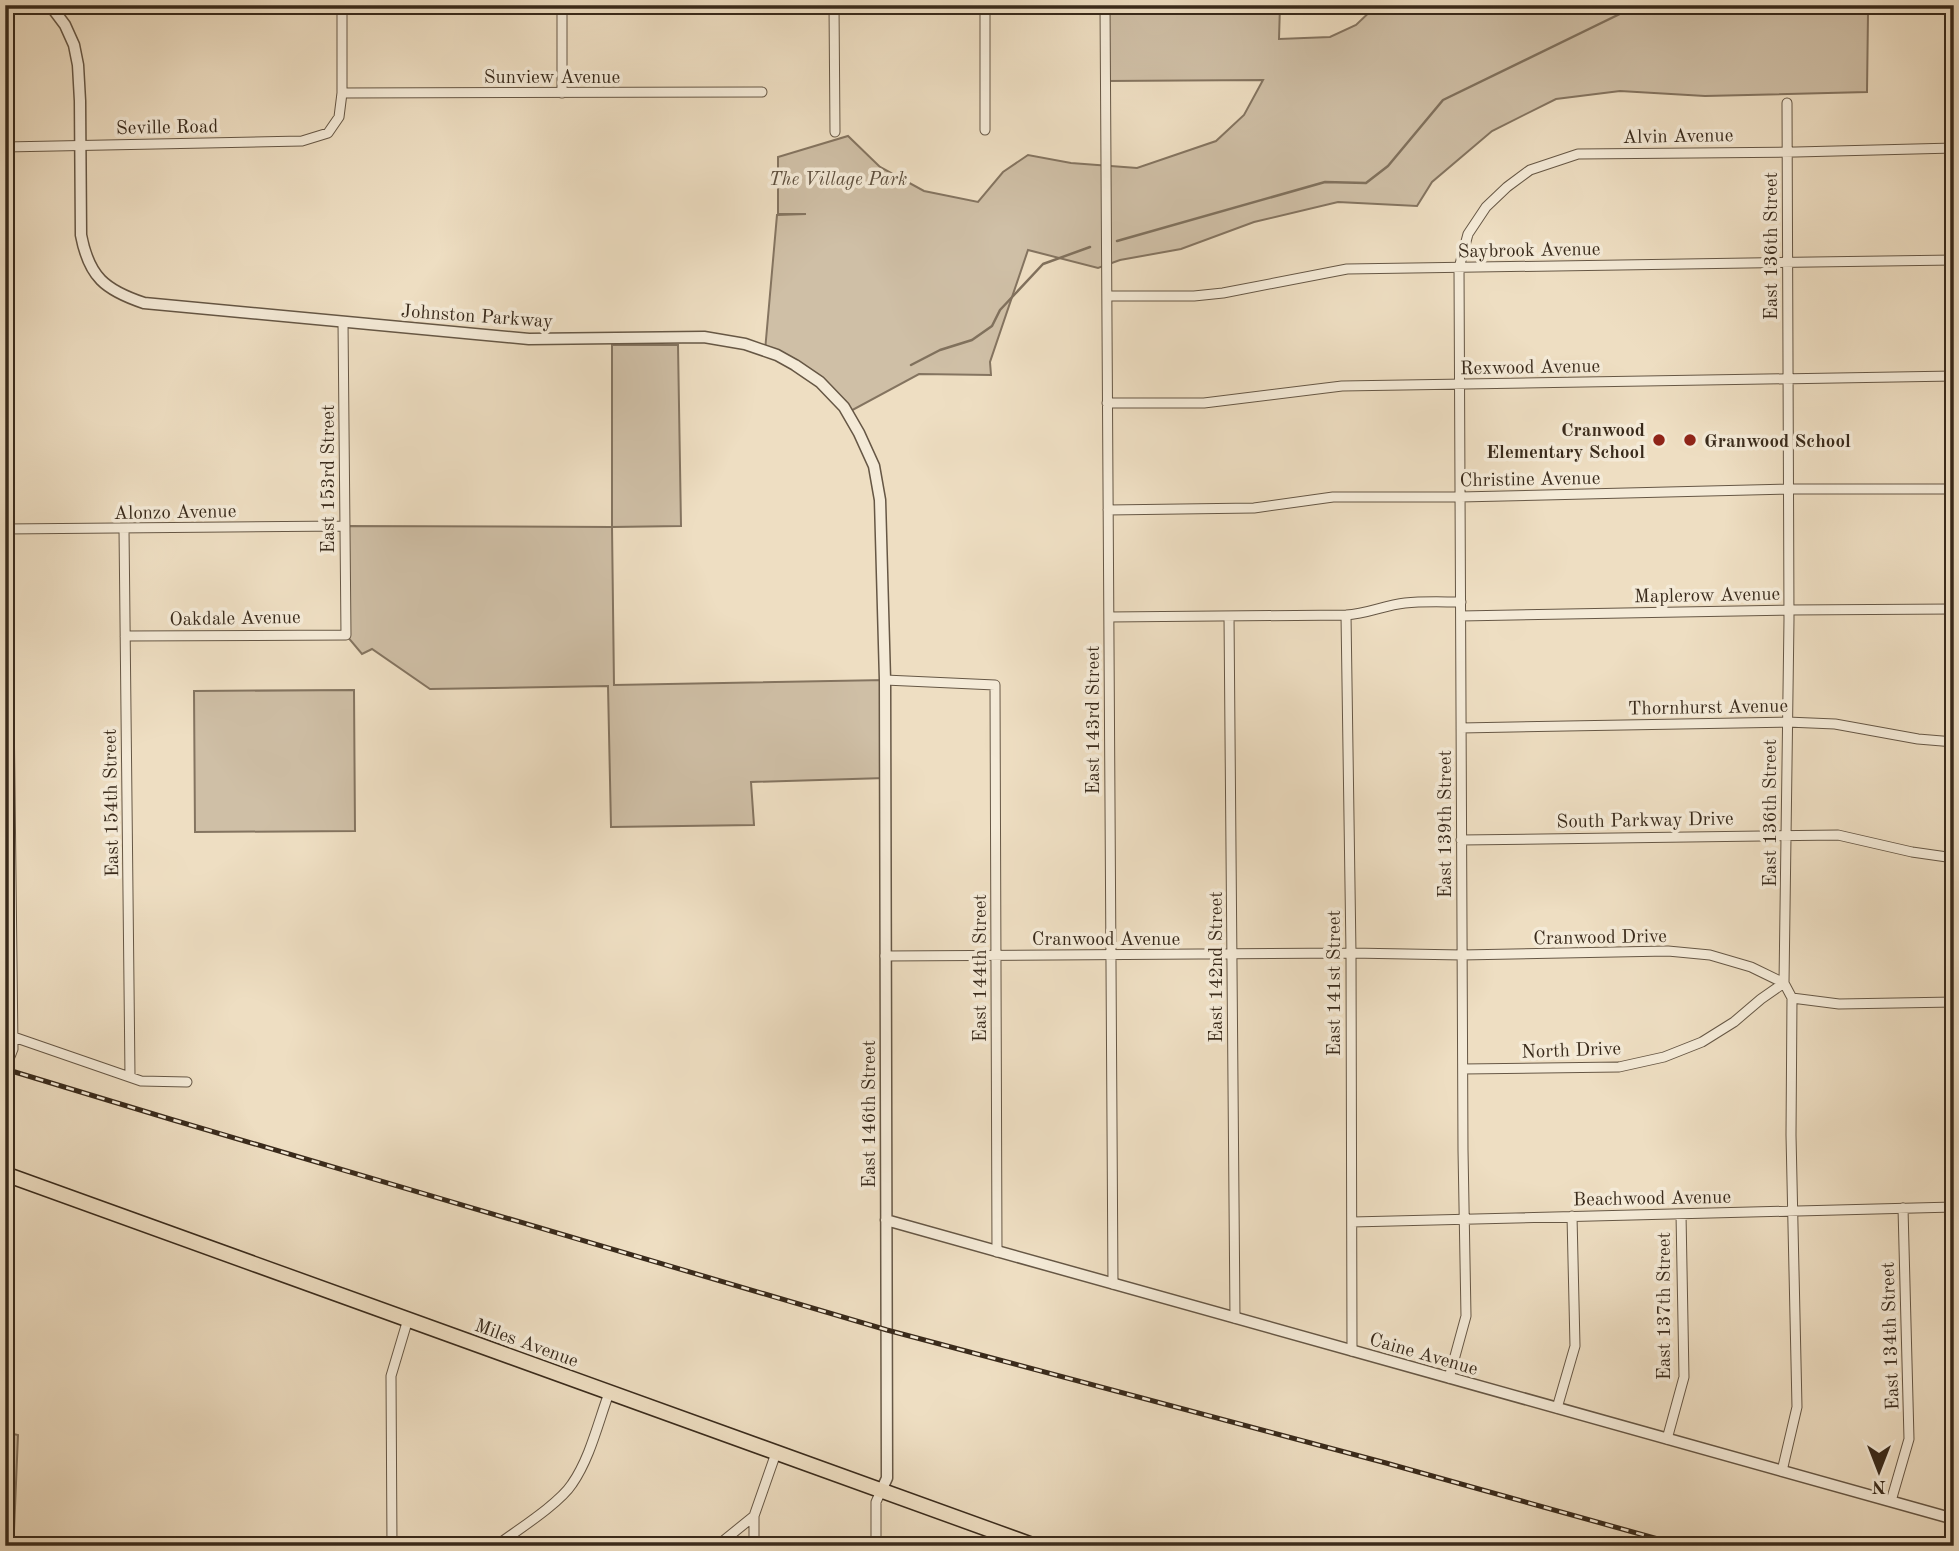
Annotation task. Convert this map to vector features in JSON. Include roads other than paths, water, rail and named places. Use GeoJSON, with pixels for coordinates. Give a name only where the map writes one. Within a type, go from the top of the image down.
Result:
{"type":"FeatureCollection","features":[{"type":"Feature","properties":{"kind":"main road","name":"Miles Avenue"},"geometry":{"type":"LineString","coordinates":[[5,1174],[1035,1546]]}},
{"type":"Feature","properties":{"kind":"street","name":"Johnston Parkway"},"geometry":{"type":"LineString","coordinates":[[50,5],[65,25],[74,45],[78,65],[81,235],[85,253],[95,273],[106,286],[121,296],[144,303],[530,339],[704,337],[745,344],[777,355],[820,382],[844,407],[874,466],[880,500],[885,680]]}},
{"type":"Feature","properties":{"kind":"street"},"geometry":{"type":"LineString","coordinates":[[342,5],[342,93]]}},
{"type":"Feature","properties":{"kind":"street"},"geometry":{"type":"LineString","coordinates":[[562,5],[562,93]]}},
{"type":"Feature","properties":{"kind":"street"},"geometry":{"type":"LineString","coordinates":[[834,5],[835,132]]}},
{"type":"Feature","properties":{"kind":"street"},"geometry":{"type":"LineString","coordinates":[[985,5],[985,130]]}},
{"type":"Feature","properties":{"kind":"street","name":"East 143rd Street"},"geometry":{"type":"LineString","coordinates":[[1105,5],[1113,1284]]}},
{"type":"Feature","properties":{"kind":"street","name":"Sunview Avenue"},"geometry":{"type":"LineString","coordinates":[[342,93],[762,92]]}},
{"type":"Feature","properties":{"kind":"street","name":"Seville Road"},"geometry":{"type":"LineString","coordinates":[[5,147],[302,141],[328,133],[339,117],[342,93]]}},
{"type":"Feature","properties":{"kind":"street","name":"East 136th Street"},"geometry":{"type":"LineString","coordinates":[[1782,1471],[1797,1407],[1792,998],[1784,983],[1789,489],[1787,103]]}},
{"type":"Feature","properties":{"kind":"street","name":"Alvin Avenue"},"geometry":{"type":"LineString","coordinates":[[1459,268],[1468,234],[1486,207],[1530,170],[1578,154],[1954,148]]}},
{"type":"Feature","properties":{"kind":"street","name":"Saybrook Avenue"},"geometry":{"type":"LineString","coordinates":[[1107,296],[1194,296],[1223,293],[1347,269],[1954,260]]}},
{"type":"Feature","properties":{"kind":"street","name":"East 139th Street"},"geometry":{"type":"LineString","coordinates":[[1449,1378],[1466,1316],[1459,268]]}},
{"type":"Feature","properties":{"kind":"street","name":"East 153rd Street"},"geometry":{"type":"LineString","coordinates":[[344,322],[346,635]]}},
{"type":"Feature","properties":{"kind":"street","name":"Rexwood Avenue"},"geometry":{"type":"LineString","coordinates":[[1107,403],[1204,403],[1342,386],[1954,376]]}},
{"type":"Feature","properties":{"kind":"street","name":"Christine Avenue"},"geometry":{"type":"LineString","coordinates":[[1108,510],[1254,508],[1333,497],[1460,497],[1789,489],[1954,489]]}},
{"type":"Feature","properties":{"kind":"street","name":"Alonzo Avenue"},"geometry":{"type":"LineString","coordinates":[[6,529],[345,526]]}},
{"type":"Feature","properties":{"kind":"street"},"geometry":{"type":"LineString","coordinates":[[5,1069],[13,1049],[9,1036],[6,529]]}},
{"type":"Feature","properties":{"kind":"street","name":"East 154th Street"},"geometry":{"type":"LineString","coordinates":[[124,529],[130,1076]]}},
{"type":"Feature","properties":{"kind":"street"},"geometry":{"type":"LineString","coordinates":[[1109,617],[1346,615],[1362,614],[1408,602],[1461,602]]}},
{"type":"Feature","properties":{"kind":"street","name":"Maplerow Avenue"},"geometry":{"type":"LineString","coordinates":[[1461,616],[1954,609]]}},
{"type":"Feature","properties":{"kind":"street","name":"East 141st Street"},"geometry":{"type":"LineString","coordinates":[[1346,615],[1352,1351]]}},
{"type":"Feature","properties":{"kind":"street","name":"East 142nd Street"},"geometry":{"type":"LineString","coordinates":[[1229,616],[1235,1318]]}},
{"type":"Feature","properties":{"kind":"street","name":"Oakdale Avenue"},"geometry":{"type":"LineString","coordinates":[[125,636],[346,635]]}},
{"type":"Feature","properties":{"kind":"street","name":"East 144th Street"},"geometry":{"type":"LineString","coordinates":[[885,680],[995,685],[997,1252]]}},
{"type":"Feature","properties":{"kind":"street","name":"East 146th Street"},"geometry":{"type":"LineString","coordinates":[[876,1546],[876,1502],[887,1478],[885,680]]}},
{"type":"Feature","properties":{"kind":"street","name":"Thornhurst Avenue"},"geometry":{"type":"LineString","coordinates":[[1461,728],[1787,722],[1835,724],[1918,739],[1954,742]]}},
{"type":"Feature","properties":{"kind":"street","name":"South Parkway Drive"},"geometry":{"type":"LineString","coordinates":[[1461,840],[1838,835],[1912,852],[1954,858]]}},
{"type":"Feature","properties":{"kind":"street","name":"Cranwood Drive"},"geometry":{"type":"LineString","coordinates":[[1411,954],[1668,951],[1710,955],[1751,967],[1784,983]]}},
{"type":"Feature","properties":{"kind":"street","name":"Cranwood Avenue"},"geometry":{"type":"LineString","coordinates":[[885,956],[1411,954]]}},
{"type":"Feature","properties":{"kind":"street","name":"North Drive"},"geometry":{"type":"LineString","coordinates":[[1463,1069],[1619,1068],[1664,1057],[1702,1042],[1734,1022],[1784,983]]}},
{"type":"Feature","properties":{"kind":"street"},"geometry":{"type":"LineString","coordinates":[[1792,998],[1839,1004],[1954,1002]]}},
{"type":"Feature","properties":{"kind":"street"},"geometry":{"type":"LineString","coordinates":[[9,1036],[141,1082],[187,1082]]}},
{"type":"Feature","properties":{"kind":"street","name":"Beachwood Avenue"},"geometry":{"type":"LineString","coordinates":[[1352,1222],[1954,1207]]}},
{"type":"Feature","properties":{"kind":"street","name":"East 134th Street"},"geometry":{"type":"LineString","coordinates":[[1892,1501],[1909,1439],[1903,1208]]}},
{"type":"Feature","properties":{"kind":"street","name":"East 137th Street"},"geometry":{"type":"LineString","coordinates":[[1667,1439],[1684,1377],[1681,1213]]}},
{"type":"Feature","properties":{"kind":"street"},"geometry":{"type":"LineString","coordinates":[[1558,1408],[1575,1346],[1572,1216]]}},
{"type":"Feature","properties":{"kind":"street","name":"Caine Avenue"},"geometry":{"type":"LineString","coordinates":[[886,1220],[1954,1519]]}},
{"type":"Feature","properties":{"kind":"street"},"geometry":{"type":"LineString","coordinates":[[392,1546],[391,1376],[408,1319]]}},
{"type":"Feature","properties":{"kind":"street"},"geometry":{"type":"LineString","coordinates":[[496,1546],[572,1486],[609,1393]]}},
{"type":"Feature","properties":{"kind":"street"},"geometry":{"type":"LineString","coordinates":[[718,1545],[754,1545],[754,1516],[776,1453]]}},
{"type":"Feature","properties":{"kind":"street"},"geometry":{"type":"LineString","coordinates":[[718,1545],[754,1516]]}},
{"type":"Feature","properties":{"kind":"street"},"geometry":{"type":"LineString","coordinates":[[992,1530],[992,1546]]}},
{"type":"Feature","properties":{"kind":"waterway"},"geometry":{"type":"LineString","coordinates":[[1117,241],[1325,182],[1366,183],[1388,166],[1443,100],[1630,9],[1646,5]]}},
{"type":"Feature","properties":{"kind":"waterway"},"geometry":{"type":"LineString","coordinates":[[911,365],[940,350],[972,340],[992,326],[1000,310],[1043,264],[1090,247]]}},
{"type":"Feature","properties":{"kind":"railway"},"geometry":{"type":"LineString","coordinates":[[5,1069],[887,1330],[1386,1463],[1683,1546]]}},
{"type":"Feature","properties":{"kind":"place","name":"Cranwood Elementary School"},"geometry":{"type":"Point","coordinates":[1659,440]}},
{"type":"Feature","properties":{"kind":"place","name":"Granwood School"},"geometry":{"type":"Point","coordinates":[1690,440]}},
{"type":"Feature","properties":{"kind":"park label","name":"The Village Park"},"geometry":{"type":"Point","coordinates":[838,178]}}]}
